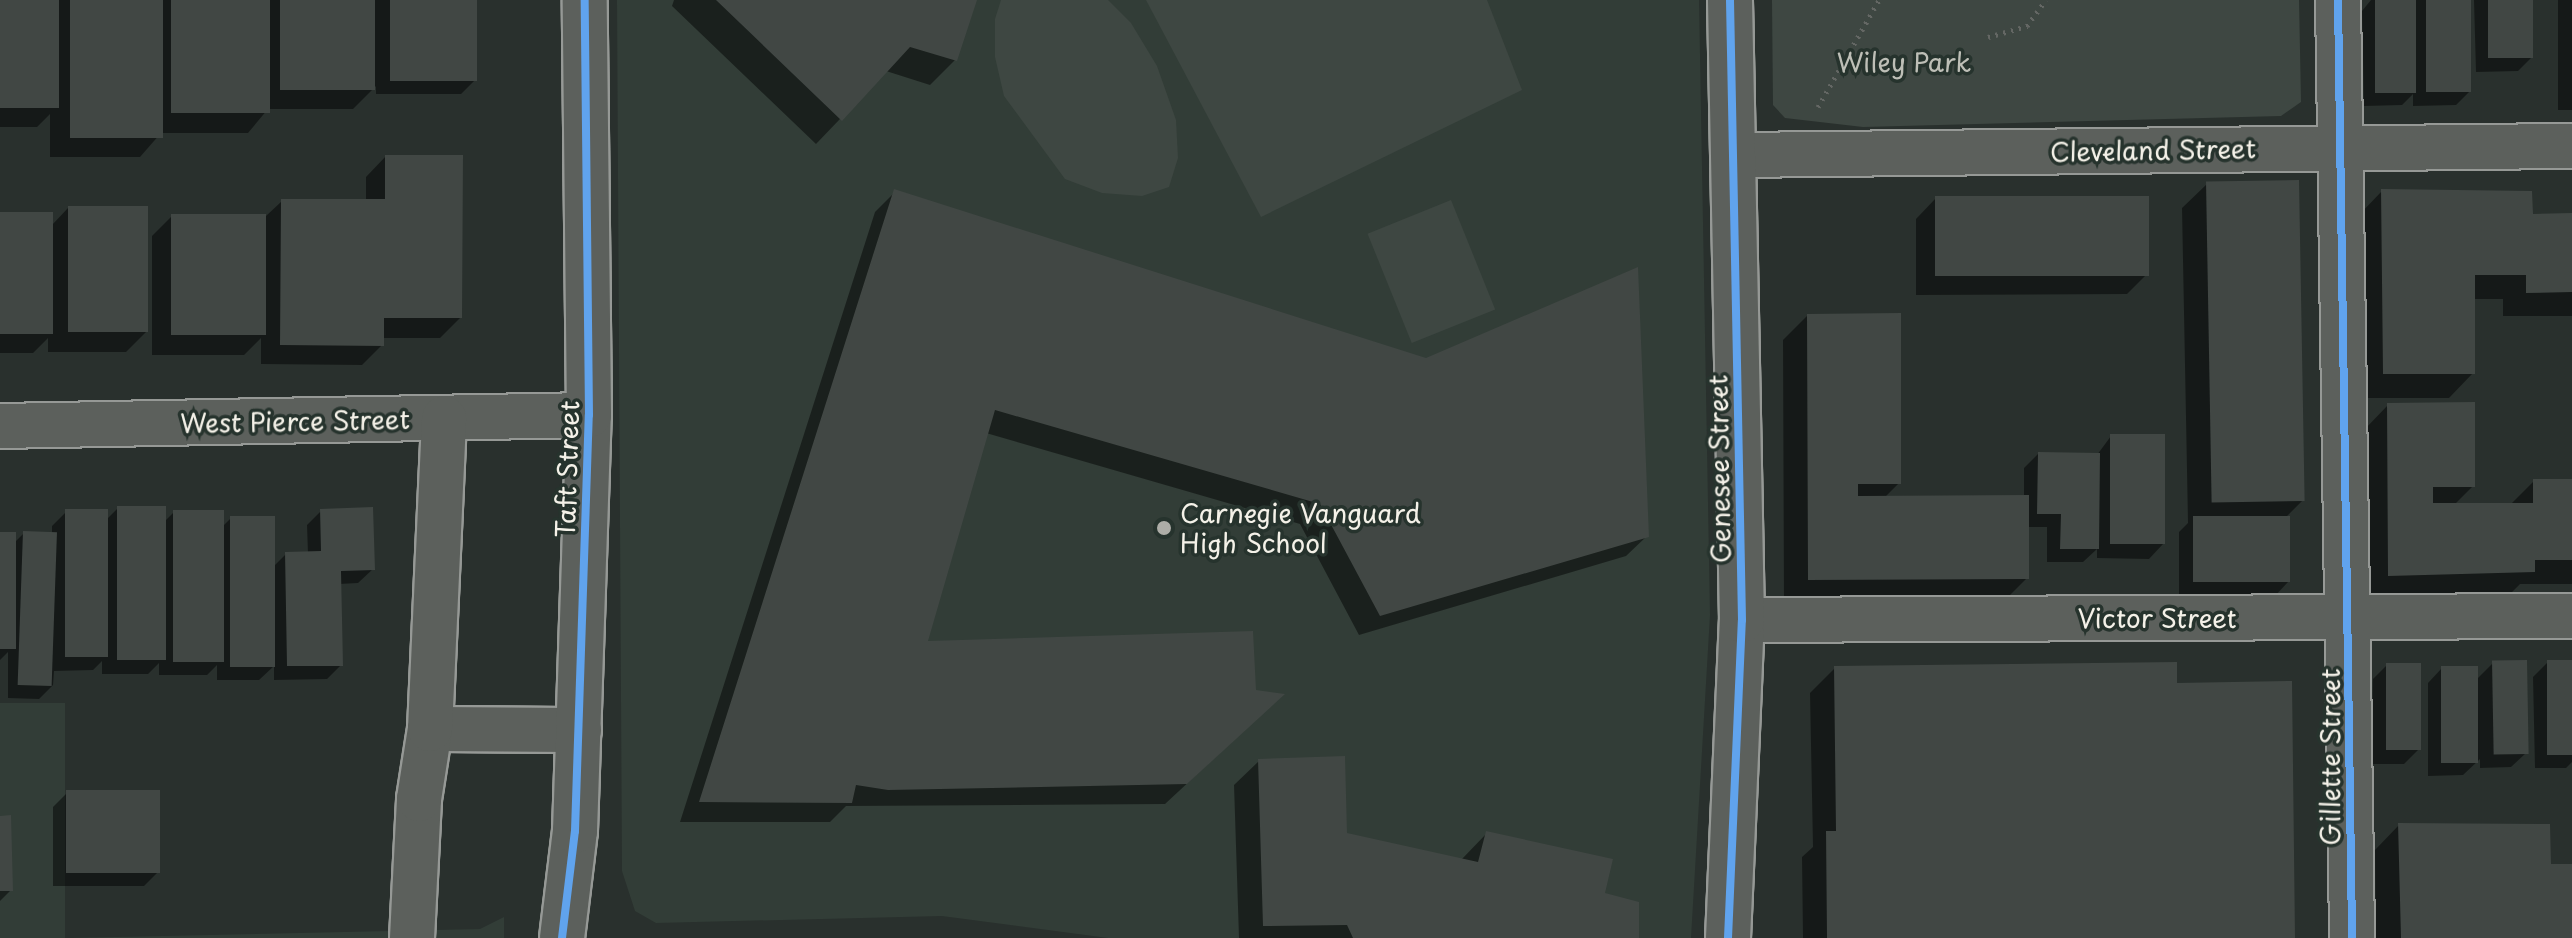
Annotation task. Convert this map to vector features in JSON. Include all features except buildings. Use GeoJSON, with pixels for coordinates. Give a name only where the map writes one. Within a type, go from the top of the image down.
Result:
{"type":"FeatureCollection","features":[{"type":"Feature","properties":{"kind":"street","name":"Taft Street"},"geometry":{"type":"LineString","coordinates":[[562,938],[575,831],[589,415],[585,0]]}},
{"type":"Feature","properties":{"kind":"street","name":"Genesee Street"},"geometry":{"type":"LineString","coordinates":[[1728,938],[1742,620],[1730,0]]}},
{"type":"Feature","properties":{"kind":"street","name":"Gillette Street"},"geometry":{"type":"LineString","coordinates":[[2338,0],[2352,938]]}},
{"type":"Feature","properties":{"kind":"street","name":"Cleveland Street"},"geometry":{"type":"LineString","coordinates":[[1734,155],[2572,146]]}},
{"type":"Feature","properties":{"kind":"street","name":"West Pierce Street"},"geometry":{"type":"LineString","coordinates":[[0,426],[589,415]]}},
{"type":"Feature","properties":{"kind":"street"},"geometry":{"type":"LineString","coordinates":[[412,938],[419,799],[430,729],[444,418]]}},
{"type":"Feature","properties":{"kind":"street","name":"Victor Street"},"geometry":{"type":"LineString","coordinates":[[1742,620],[2572,616]]}},
{"type":"Feature","properties":{"kind":"street"},"geometry":{"type":"LineString","coordinates":[[430,729],[579,730]]}},
{"type":"Feature","properties":{"kind":"path"},"geometry":{"type":"LineString","coordinates":[[1816,111],[1879,0]]}},
{"type":"Feature","properties":{"kind":"path"},"geometry":{"type":"LineString","coordinates":[[1988,37],[2027,26],[2046,0]]}},
{"type":"Feature","properties":{"kind":"shaded area","name":"Carnegie Vanguard High School"},"geometry":{"type":"Polygon","coordinates":[[[617,0],[1699,0],[1710,615],[1691,938],[1108,938],[942,916],[656,923],[635,911],[622,871],[617,0]]]}},
{"type":"Feature","properties":{"kind":"shaded area"},"geometry":{"type":"Polygon","coordinates":[[[0,703],[65,703],[65,938],[0,938],[0,703]]]}},
{"type":"Feature","properties":{"kind":"shaded area"},"geometry":{"type":"Polygon","coordinates":[[[504,917],[504,938],[69,938],[480,929],[504,917]]]}},
{"type":"Feature","properties":{"kind":"green space"},"geometry":{"type":"Polygon","coordinates":[[[1001,0],[1108,0],[1131,23],[1157,66],[1176,120],[1178,158],[1169,187],[1142,196],[1102,193],[1065,179],[1004,96],[995,57],[995,19],[1001,0]]]}},
{"type":"Feature","properties":{"kind":"green space"},"geometry":{"type":"Polygon","coordinates":[[[1146,0],[1487,0],[1522,90],[1261,217],[1146,0]]]}},
{"type":"Feature","properties":{"kind":"green space","name":"Wiley Park"},"geometry":{"type":"Polygon","coordinates":[[[1772,0],[2299,0],[2301,102],[2281,116],[1863,127],[1785,118],[1773,105],[1772,0]]]}},
{"type":"Feature","properties":{"kind":"green space"},"geometry":{"type":"Polygon","coordinates":[[[1451,200],[1495,309],[1412,343],[1368,234],[1451,200]]]}},
{"type":"Feature","properties":{"kind":"cycle path"},"geometry":{"type":"LineString","coordinates":[[562,938],[575,831],[589,415],[585,0]]}},
{"type":"Feature","properties":{"kind":"cycle path"},"geometry":{"type":"LineString","coordinates":[[1728,938],[1742,620],[1730,0]]}},
{"type":"Feature","properties":{"kind":"cycle path"},"geometry":{"type":"LineString","coordinates":[[2338,0],[2352,938]]}},
{"type":"Feature","properties":{"kind":"place","name":"Carnegie Vanguard High School"},"geometry":{"type":"Point","coordinates":[1164,528]}}]}
